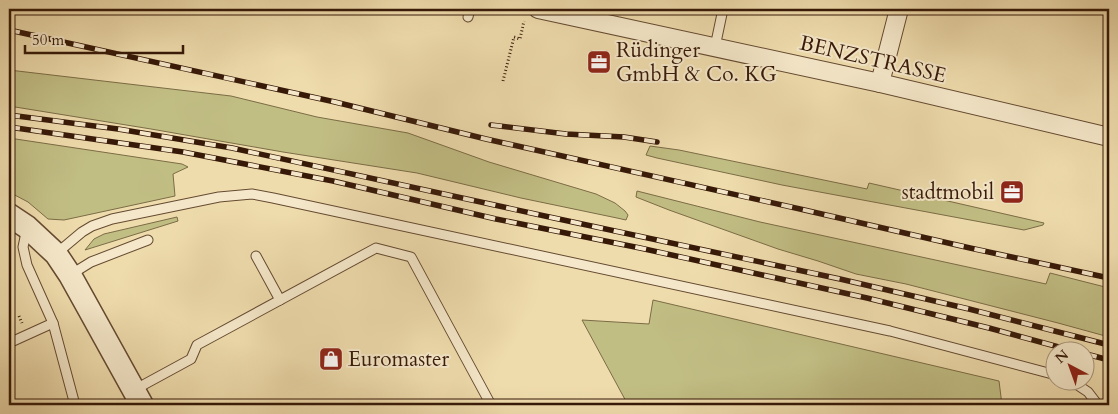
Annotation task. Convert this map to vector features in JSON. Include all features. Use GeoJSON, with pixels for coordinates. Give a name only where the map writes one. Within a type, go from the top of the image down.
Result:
{"type":"FeatureCollection","features":[{"type":"Feature","properties":{"kind":"street"},"geometry":{"type":"LineString","coordinates":[[880,83],[900,9]]}},
{"type":"Feature","properties":{"kind":"street","name":"BENZSTRASSE"},"geometry":{"type":"LineString","coordinates":[[532,12],[715,47],[880,83],[1109,137]]}},
{"type":"Feature","properties":{"kind":"street"},"geometry":{"type":"LineString","coordinates":[[18,221],[56,254],[70,275],[138,398]]}},
{"type":"Feature","properties":{"kind":"lane"},"geometry":{"type":"LineString","coordinates":[[715,47],[723,9]]}},
{"type":"Feature","properties":{"kind":"lane"},"geometry":{"type":"LineString","coordinates":[[56,254],[82,232],[92,226],[112,219],[219,197],[252,194],[890,331],[1046,372]]}},
{"type":"Feature","properties":{"kind":"lane"},"geometry":{"type":"LineString","coordinates":[[18,221],[27,265],[53,323],[76,405]]}},
{"type":"Feature","properties":{"kind":"lane"},"geometry":{"type":"LineString","coordinates":[[70,275],[91,262],[148,240]]}},
{"type":"Feature","properties":{"kind":"lane"},"geometry":{"type":"LineString","coordinates":[[138,398],[191,359],[198,345],[376,248],[411,256],[491,405]]}},
{"type":"Feature","properties":{"kind":"lane"},"geometry":{"type":"LineString","coordinates":[[256,256],[280,300]]}},
{"type":"Feature","properties":{"kind":"lane"},"geometry":{"type":"LineString","coordinates":[[9,343],[53,323]]}},
{"type":"Feature","properties":{"kind":"lane"},"geometry":{"type":"LineString","coordinates":[[1088,392],[1098,405]]}},
{"type":"Feature","properties":{"kind":"path"},"geometry":{"type":"LineString","coordinates":[[503,81],[514,38],[520,39],[532,12]]}},
{"type":"Feature","properties":{"kind":"shaded area"},"geometry":{"type":"Polygon","coordinates":[[[9,70],[231,96],[317,117],[408,133],[489,162],[596,194],[615,203],[628,215],[626,220],[521,198],[417,173],[9,106],[9,70]]]}},
{"type":"Feature","properties":{"kind":"shaded area"},"geometry":{"type":"Polygon","coordinates":[[[9,138],[182,164],[188,167],[173,174],[175,196],[64,220],[48,219],[28,202],[9,192],[9,138]]]}},
{"type":"Feature","properties":{"kind":"shaded area"},"geometry":{"type":"Polygon","coordinates":[[[650,146],[679,150],[867,189],[869,183],[1044,223],[1043,225],[1024,230],[782,185],[646,155],[650,146]]]}},
{"type":"Feature","properties":{"kind":"shaded area"},"geometry":{"type":"Polygon","coordinates":[[[637,191],[760,222],[1046,284],[1050,273],[1109,288],[1109,337],[906,284],[856,274],[778,249],[669,210],[636,197],[637,191]]]}},
{"type":"Feature","properties":{"kind":"shaded area"},"geometry":{"type":"Polygon","coordinates":[[[177,217],[178,221],[85,250],[94,239],[104,234],[177,217]]]}},
{"type":"Feature","properties":{"kind":"shaded area"},"geometry":{"type":"Polygon","coordinates":[[[653,300],[999,381],[1002,405],[628,405],[582,320],[649,324],[653,300]]]}},
{"type":"Feature","properties":{"kind":"railway"},"geometry":{"type":"LineString","coordinates":[[9,30],[1109,278]]}},
{"type":"Feature","properties":{"kind":"railway"},"geometry":{"type":"LineString","coordinates":[[9,115],[118,129],[232,148],[840,279],[969,309],[1109,345]]}},
{"type":"Feature","properties":{"kind":"railway"},"geometry":{"type":"LineString","coordinates":[[491,125],[566,134],[624,137],[657,142]]}},
{"type":"Feature","properties":{"kind":"railway"},"geometry":{"type":"LineString","coordinates":[[9,127],[183,152],[333,181],[496,219],[640,248],[867,298],[1046,344]]}},
{"type":"Feature","properties":{"kind":"railway"},"geometry":{"type":"LineString","coordinates":[[1096,357],[1109,360]]}},
{"type":"Feature","properties":{"kind":"place","name":"Rüdinger GmbH & Co. KG"},"geometry":{"type":"Point","coordinates":[599,62]}},
{"type":"Feature","properties":{"kind":"place","name":"stadtmobil"},"geometry":{"type":"Point","coordinates":[1012,192]}},
{"type":"Feature","properties":{"kind":"place","name":"Euromaster"},"geometry":{"type":"Point","coordinates":[331,359]}}]}
